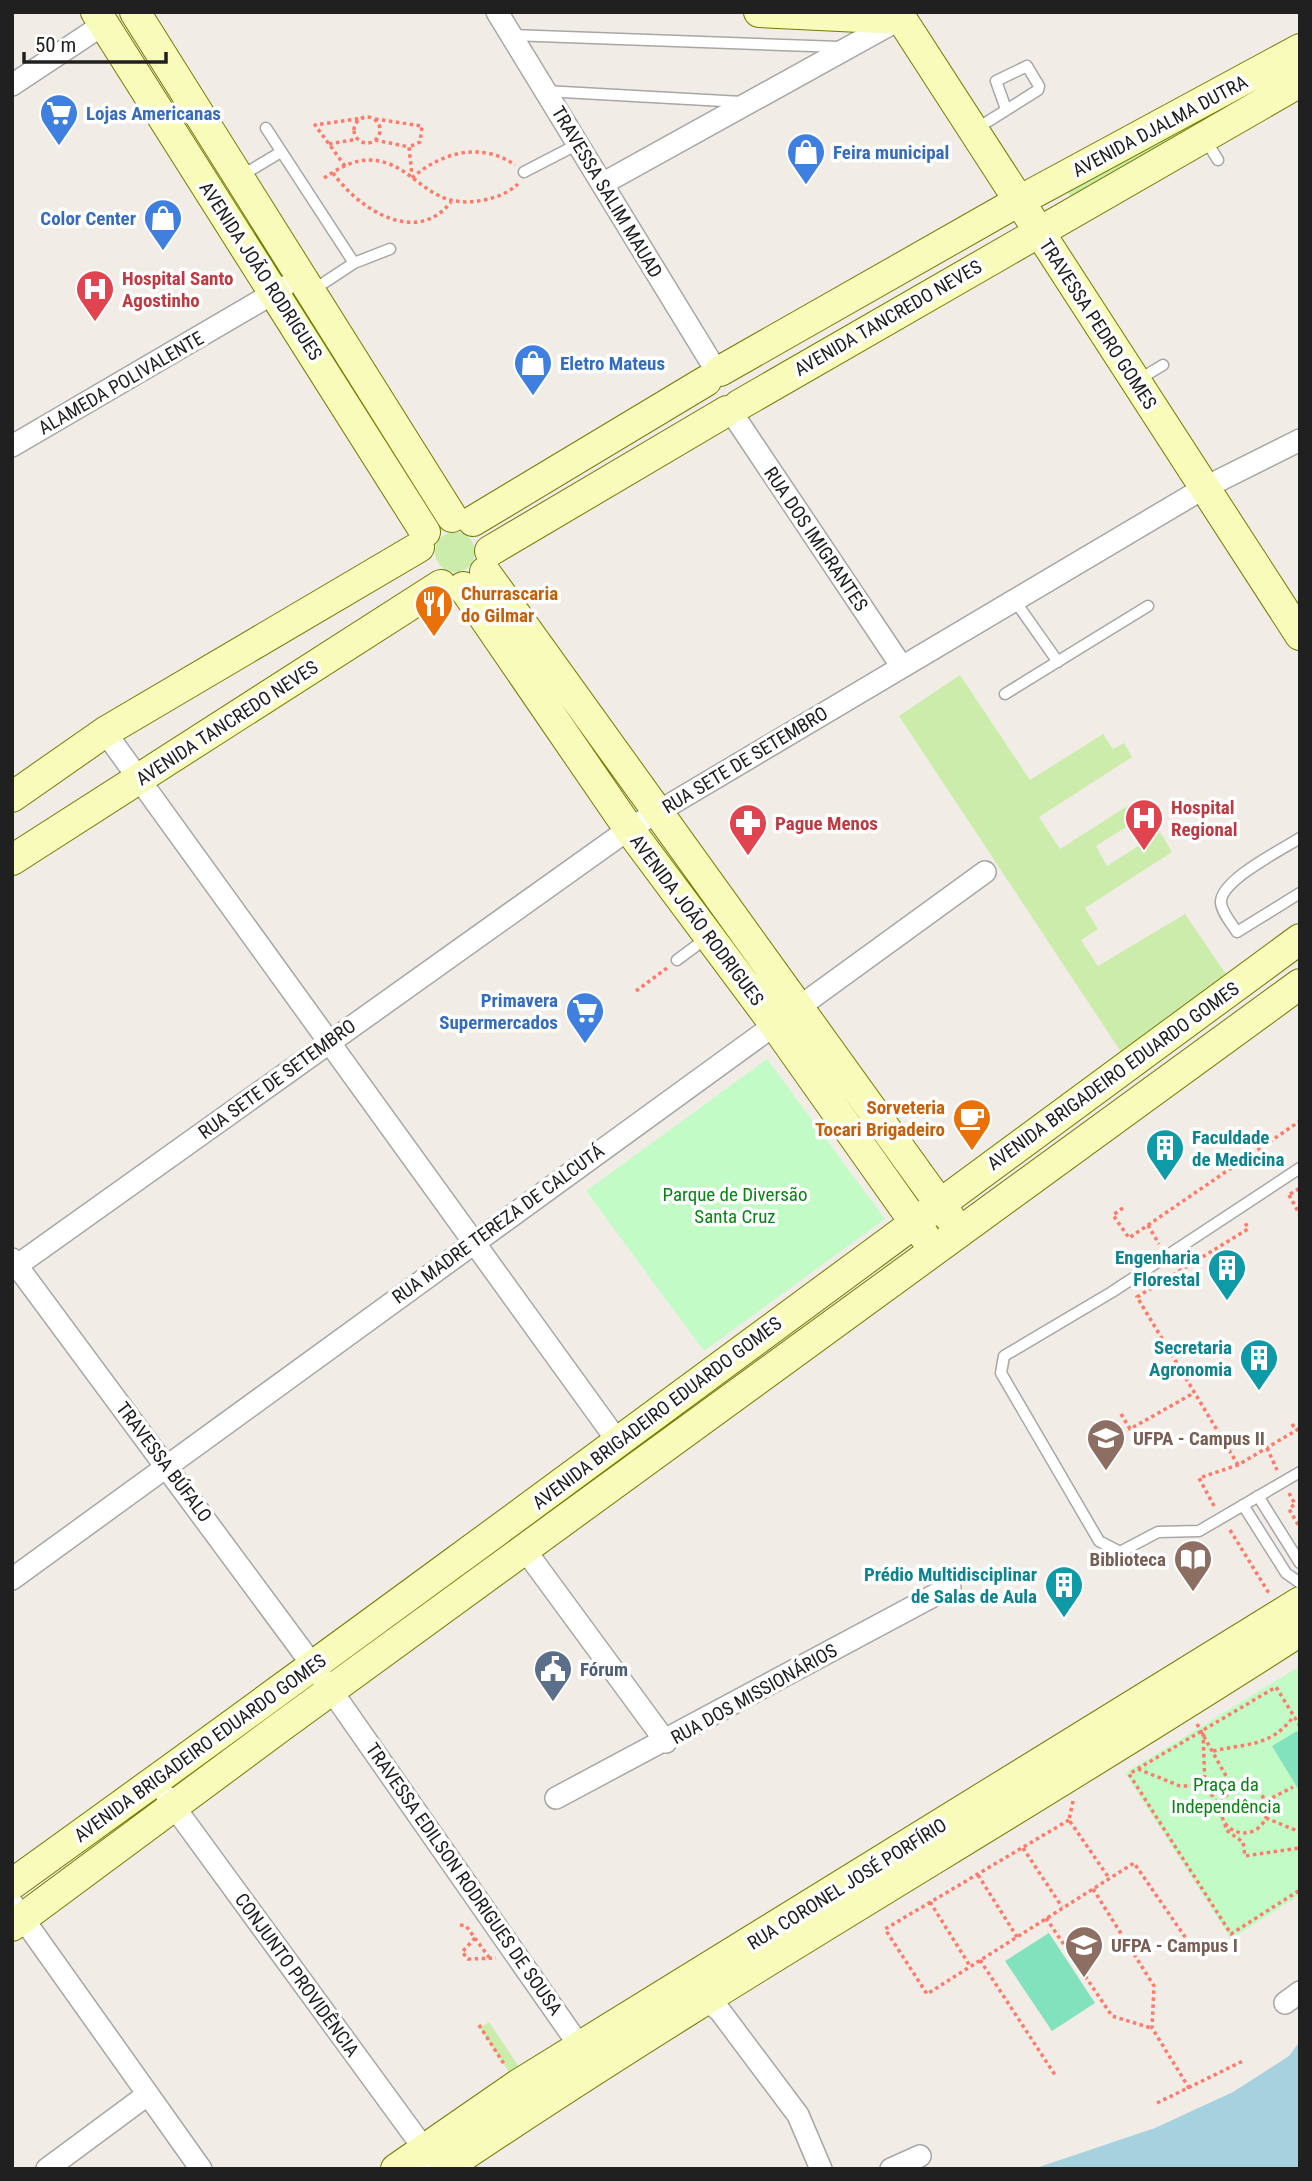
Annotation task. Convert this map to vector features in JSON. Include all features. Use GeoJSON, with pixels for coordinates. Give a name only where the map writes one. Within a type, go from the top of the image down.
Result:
{"type":"FeatureCollection","features":[{"type":"Feature","properties":{"kind":"street","name":"AVENIDA JOÃO RODRIGUES"},"geometry":{"type":"LineString","coordinates":[[135,12],[238,177],[422,539]]}},
{"type":"Feature","properties":{"kind":"street","name":"TRAVESSA SALIM MAUAD"},"geometry":{"type":"LineString","coordinates":[[497,12],[714,375]]}},
{"type":"Feature","properties":{"kind":"street"},"geometry":{"type":"LineString","coordinates":[[759,12],[899,16]]}},
{"type":"Feature","properties":{"kind":"street"},"geometry":{"type":"LineString","coordinates":[[602,184],[849,47],[899,16]]}},
{"type":"Feature","properties":{"kind":"street","name":"TRAVESSA PEDRO GOMES"},"geometry":{"type":"LineString","coordinates":[[899,16],[1300,635]]}},
{"type":"Feature","properties":{"kind":"street","name":"AVENIDA JOÃO RODRIGUES"},"geometry":{"type":"LineString","coordinates":[[100,18],[462,519]]}},
{"type":"Feature","properties":{"kind":"street"},"geometry":{"type":"LineString","coordinates":[[12,85],[100,18]]}},
{"type":"Feature","properties":{"kind":"street","name":"AVENIDA DJALMA DUTRA"},"geometry":{"type":"LineString","coordinates":[[1019,201],[1213,131],[1300,49]]}},
{"type":"Feature","properties":{"kind":"street","name":"AVENIDA DJALMA DUTRA"},"geometry":{"type":"LineString","coordinates":[[1037,230],[1300,82]]}},
{"type":"Feature","properties":{"kind":"street","name":"AVENIDA TANCREDO NEVES"},"geometry":{"type":"LineString","coordinates":[[462,519],[1019,201]]}},
{"type":"Feature","properties":{"kind":"street","name":"AVENIDA TANCREDO NEVES"},"geometry":{"type":"LineString","coordinates":[[12,860],[732,409],[1037,230]]}},
{"type":"Feature","properties":{"kind":"street","name":"ALAMEDA POLIVALENTE"},"geometry":{"type":"LineString","coordinates":[[15,438],[296,287]]}},
{"type":"Feature","properties":{"kind":"street"},"geometry":{"type":"LineString","coordinates":[[714,375],[732,373],[741,382],[743,393],[732,409]]}},
{"type":"Feature","properties":{"kind":"street","name":"RUA DOS IMIGRANTES"},"geometry":{"type":"LineString","coordinates":[[732,409],[902,667]]}},
{"type":"Feature","properties":{"kind":"street","name":"RUA SETE DE SETEMBRO"},"geometry":{"type":"LineString","coordinates":[[14,1265],[629,829],[1204,488],[1300,440]]}},
{"type":"Feature","properties":{"kind":"street"},"geometry":{"type":"LineString","coordinates":[[12,797],[105,732],[422,539],[439,520],[462,519],[482,529],[470,574],[423,570],[422,539]]}},
{"type":"Feature","properties":{"kind":"street","name":"AVENIDA JOÃO RODRIGUES"},"geometry":{"type":"LineString","coordinates":[[470,574],[657,812],[787,1017],[878,1171],[935,1251]]}},
{"type":"Feature","properties":{"kind":"street","name":"AVENIDA JOÃO RODRIGUES"},"geometry":{"type":"LineString","coordinates":[[470,574],[629,829],[708,937],[787,1017],[904,1155],[960,1233]]}},
{"type":"Feature","properties":{"kind":"street"},"geometry":{"type":"LineString","coordinates":[[105,732],[619,1443]]}},
{"type":"Feature","properties":{"kind":"street","name":"RUA MADRE TEREZA DE CALCUTÁ"},"geometry":{"type":"LineString","coordinates":[[12,1579],[473,1241],[985,872]]}},
{"type":"Feature","properties":{"kind":"street","name":"AVENIDA BRIGADEIRO EDUARDO GOMES"},"geometry":{"type":"LineString","coordinates":[[12,1884],[619,1443],[748,1343],[1058,1116],[1258,963],[1300,939]]}},
{"type":"Feature","properties":{"kind":"street","name":"AVENIDA BRIGADEIRO EDUARDO GOMES"},"geometry":{"type":"LineString","coordinates":[[16,1916],[175,1807],[331,1690],[1300,984]]}},
{"type":"Feature","properties":{"kind":"street"},"geometry":{"type":"LineString","coordinates":[[1058,1116],[1078,1146]]}},
{"type":"Feature","properties":{"kind":"street"},"geometry":{"type":"LineString","coordinates":[[878,1171],[904,1155]]}},
{"type":"Feature","properties":{"kind":"street","name":"TRAVESSA BÚFALO"},"geometry":{"type":"LineString","coordinates":[[14,1265],[168,1466],[331,1690]]}},
{"type":"Feature","properties":{"kind":"street"},"geometry":{"type":"LineString","coordinates":[[748,1343],[766,1374]]}},
{"type":"Feature","properties":{"kind":"street"},"geometry":{"type":"LineString","coordinates":[[520,1516],[531,1545],[666,1742]]}},
{"type":"Feature","properties":{"kind":"street","name":"RUA DOS MISSIONÁRIOS"},"geometry":{"type":"LineString","coordinates":[[556,1798],[666,1742],[950,1587]]}},
{"type":"Feature","properties":{"kind":"street","name":"RUA CORONEL JOSÉ PORFÍRIO"},"geometry":{"type":"LineString","coordinates":[[396,2169],[436,2162],[588,2058],[1294,1615]]}},
{"type":"Feature","properties":{"kind":"street","name":"TRAVESSA EDILSON RODRIGUES DE SOUSA"},"geometry":{"type":"LineString","coordinates":[[331,1690],[588,2058]]}},
{"type":"Feature","properties":{"kind":"street"},"geometry":{"type":"LineString","coordinates":[[256,1706],[275,1731]]}},
{"type":"Feature","properties":{"kind":"street","name":"CONJUNTO PROVIDÊNCIA"},"geometry":{"type":"LineString","coordinates":[[156,1781],[436,2162]]}},
{"type":"Feature","properties":{"kind":"street"},"geometry":{"type":"LineString","coordinates":[[16,1916],[201,2169]]}},
{"type":"Feature","properties":{"kind":"street"},"geometry":{"type":"LineString","coordinates":[[697,1992],[720,2011],[798,2115],[821,2169]]}},
{"type":"Feature","properties":{"kind":"street","name":"RUA CORONEL JOSÉ PORFÍRIO"},"geometry":{"type":"LineString","coordinates":[[436,2162],[519,2084],[588,2058]]}},
{"type":"Feature","properties":{"kind":"street"},"geometry":{"type":"LineString","coordinates":[[47,2169],[147,2095]]}},
{"type":"Feature","properties":{"kind":"street"},"geometry":{"type":"LineString","coordinates":[[891,2169],[920,2156]]}},
{"type":"Feature","properties":{"kind":"lane"},"geometry":{"type":"LineString","coordinates":[[511,35],[849,47]]}},
{"type":"Feature","properties":{"kind":"lane"},"geometry":{"type":"LineString","coordinates":[[545,91],[750,102]]}},
{"type":"Feature","properties":{"kind":"lane"},"geometry":{"type":"LineString","coordinates":[[974,131],[1006,109]]}},
{"type":"Feature","properties":{"kind":"lane"},"geometry":{"type":"LineString","coordinates":[[266,128],[354,263]]}},
{"type":"Feature","properties":{"kind":"lane"},"geometry":{"type":"LineString","coordinates":[[523,172],[578,144]]}},
{"type":"Feature","properties":{"kind":"lane"},"geometry":{"type":"LineString","coordinates":[[238,177],[281,152]]}},
{"type":"Feature","properties":{"kind":"lane"},"geometry":{"type":"LineString","coordinates":[[296,287],[390,248]]}},
{"type":"Feature","properties":{"kind":"lane"},"geometry":{"type":"LineString","coordinates":[[1135,382],[1163,365]]}},
{"type":"Feature","properties":{"kind":"lane"},"geometry":{"type":"LineString","coordinates":[[1015,601],[1058,662]]}},
{"type":"Feature","properties":{"kind":"lane"},"geometry":{"type":"LineString","coordinates":[[1005,694],[1148,606]]}},
{"type":"Feature","properties":{"kind":"lane"},"geometry":{"type":"LineString","coordinates":[[1300,838],[1228,885],[1221,900],[1222,908],[1240,936],[1300,893]]}},
{"type":"Feature","properties":{"kind":"lane"},"geometry":{"type":"LineString","coordinates":[[677,960],[708,937]]}},
{"type":"Feature","properties":{"kind":"lane"},"geometry":{"type":"LineString","coordinates":[[1300,1168],[1112,1292],[1004,1356],[1001,1373],[1099,1541],[1119,1552],[1158,1532],[1199,1531],[1300,1472]]}},
{"type":"Feature","properties":{"kind":"lane"},"geometry":{"type":"LineString","coordinates":[[1258,1496],[1300,1563]]}},
{"type":"Feature","properties":{"kind":"lane"},"geometry":{"type":"LineString","coordinates":[[1243,1505],[1286,1573],[1300,1583]]}},
{"type":"Feature","properties":{"kind":"path"},"geometry":{"type":"LineString","coordinates":[[358,139],[355,125],[364,118]]}},
{"type":"Feature","properties":{"kind":"path"},"geometry":{"type":"LineString","coordinates":[[329,144],[358,139],[367,143],[375,140],[409,146],[420,142],[422,126],[364,118],[315,125],[345,166]]}},
{"type":"Feature","properties":{"kind":"path"},"geometry":{"type":"LineString","coordinates":[[373,119],[379,128],[375,140]]}},
{"type":"Feature","properties":{"kind":"path"},"geometry":{"type":"LineString","coordinates":[[409,146],[412,178]]}},
{"type":"Feature","properties":{"kind":"path"},"geometry":{"type":"LineString","coordinates":[[324,178],[356,161],[381,162],[399,169],[426,190],[451,201],[468,203],[495,197],[519,184],[523,172],[504,158],[468,152],[439,159],[412,178]]}},
{"type":"Feature","properties":{"kind":"path"},"geometry":{"type":"LineString","coordinates":[[332,173],[360,203],[386,218],[408,222],[425,220],[437,215],[451,201]]}},
{"type":"Feature","properties":{"kind":"path"},"geometry":{"type":"LineString","coordinates":[[636,992],[677,960]]}},
{"type":"Feature","properties":{"kind":"path"},"geometry":{"type":"LineString","coordinates":[[1124,1208],[1113,1214],[1129,1238],[1300,1121]]}},
{"type":"Feature","properties":{"kind":"path"},"geometry":{"type":"LineString","coordinates":[[1278,1202],[1300,1188]]}},
{"type":"Feature","properties":{"kind":"path"},"geometry":{"type":"LineString","coordinates":[[1289,1195],[1300,1215]]}},
{"type":"Feature","properties":{"kind":"path"},"geometry":{"type":"LineString","coordinates":[[1238,1465],[1137,1297],[1248,1229],[1245,1223],[1256,1216]]}},
{"type":"Feature","properties":{"kind":"path"},"geometry":{"type":"LineString","coordinates":[[1121,1414],[1130,1429],[1193,1394]]}},
{"type":"Feature","properties":{"kind":"path"},"geometry":{"type":"LineString","coordinates":[[1292,1424],[1298,1429],[1238,1465],[1199,1478],[1221,1518],[1294,1615]]}},
{"type":"Feature","properties":{"kind":"path"},"geometry":{"type":"LineString","coordinates":[[1295,1504],[1289,1509],[1300,1528]]}},
{"type":"Feature","properties":{"kind":"path"},"geometry":{"type":"LineString","coordinates":[[1300,1726],[1276,1687],[1129,1774],[1231,1934],[1300,1890]]}},
{"type":"Feature","properties":{"kind":"path"},"geometry":{"type":"LineString","coordinates":[[1213,1751],[1271,1739],[1283,1731],[1294,1716]]}},
{"type":"Feature","properties":{"kind":"path"},"geometry":{"type":"LineString","coordinates":[[1203,1731],[1231,1792]]}},
{"type":"Feature","properties":{"kind":"path"},"geometry":{"type":"LineString","coordinates":[[1203,1731],[1205,1786],[1221,1807],[1226,1830],[1243,1842],[1245,1856],[1300,1848]]}},
{"type":"Feature","properties":{"kind":"path"},"geometry":{"type":"LineString","coordinates":[[1138,1769],[1180,1786],[1205,1786]]}},
{"type":"Feature","properties":{"kind":"path"},"geometry":{"type":"LineString","coordinates":[[1221,1807],[1231,1792],[1240,1787],[1256,1790],[1266,1801],[1266,1818],[1256,1831],[1241,1833],[1225,1824]]}},
{"type":"Feature","properties":{"kind":"path"},"geometry":{"type":"LineString","coordinates":[[1266,1801],[1293,1787]]}},
{"type":"Feature","properties":{"kind":"path"},"geometry":{"type":"LineString","coordinates":[[1071,1796],[1069,1820],[1110,1878]]}},
{"type":"Feature","properties":{"kind":"path"},"geometry":{"type":"LineString","coordinates":[[1266,1818],[1300,1832]]}},
{"type":"Feature","properties":{"kind":"path"},"geometry":{"type":"LineString","coordinates":[[1069,1820],[885,1929],[927,1994],[1134,1863],[1194,1950]]}},
{"type":"Feature","properties":{"kind":"path"},"geometry":{"type":"LineString","coordinates":[[1023,1848],[1063,1908]]}},
{"type":"Feature","properties":{"kind":"path"},"geometry":{"type":"LineString","coordinates":[[978,1875],[1017,1937]]}},
{"type":"Feature","properties":{"kind":"path"},"geometry":{"type":"LineString","coordinates":[[1093,1889],[1154,1986],[1152,2028],[1189,2088]]}},
{"type":"Feature","properties":{"kind":"path"},"geometry":{"type":"LineString","coordinates":[[930,1902],[970,1966]]}},
{"type":"Feature","properties":{"kind":"path"},"geometry":{"type":"LineString","coordinates":[[1046,1918],[1112,2016],[1152,2028]]}},
{"type":"Feature","properties":{"kind":"path"},"geometry":{"type":"LineString","coordinates":[[460,1925],[466,1926],[491,1960]]}},
{"type":"Feature","properties":{"kind":"path"},"geometry":{"type":"LineString","coordinates":[[475,1938],[461,1952],[468,1959],[491,1960],[513,1947]]}},
{"type":"Feature","properties":{"kind":"path"},"geometry":{"type":"LineString","coordinates":[[980,1960],[1055,2075]]}},
{"type":"Feature","properties":{"kind":"path"},"geometry":{"type":"LineString","coordinates":[[479,2025],[519,2084]]}},
{"type":"Feature","properties":{"kind":"path"},"geometry":{"type":"LineString","coordinates":[[1157,2103],[1245,2060]]}},
{"type":"Feature","properties":{"kind":"green space"},"geometry":{"type":"Polygon","coordinates":[[[1196,118],[1201,127],[1072,199],[1067,190],[1196,118]]]}},
{"type":"Feature","properties":{"kind":"green space"},"geometry":{"type":"Polygon","coordinates":[[[455,532],[469,538],[475,552],[469,566],[455,572],[441,566],[435,552],[441,538],[455,532]]]}},
{"type":"Feature","properties":{"kind":"green space"},"geometry":{"type":"Polygon","coordinates":[[[960,675],[1030,780],[1103,734],[1113,749],[1124,743],[1132,757],[1039,817],[1060,849],[1132,803],[1142,817],[1096,846],[1107,866],[1160,832],[1172,852],[1085,908],[1098,929],[1081,940],[1098,966],[1185,914],[1228,977],[1123,1055],[899,716],[960,675]]]}},
{"type":"Feature","properties":{"kind":"green space","name":"Parque de Diversão Santa Cruz"},"geometry":{"type":"Polygon","coordinates":[[[767,1059],[885,1219],[704,1351],[586,1191],[767,1059]]]}},
{"type":"Feature","properties":{"kind":"green space","name":"Praça da Independência"},"geometry":{"type":"Polygon","coordinates":[[[1300,1666],[1300,1895],[1231,1939],[1125,1773],[1300,1666]]]}},
{"type":"Feature","properties":{"kind":"green space"},"geometry":{"type":"Polygon","coordinates":[[[1297,1731],[1300,1736],[1300,1792],[1272,1746],[1297,1731]]]}},
{"type":"Feature","properties":{"kind":"green space"},"geometry":{"type":"Polygon","coordinates":[[[1049,1933],[1095,2003],[1052,2031],[1005,1961],[1049,1933]]]}},
{"type":"Feature","properties":{"kind":"green space"},"geometry":{"type":"Polygon","coordinates":[[[489,2022],[519,2067],[511,2075],[480,2028],[489,2022]]]}},
{"type":"Feature","properties":{"kind":"water"},"geometry":{"type":"Polygon","coordinates":[[[1300,2041],[1300,2169],[1033,2169],[1155,2128],[1233,2092],[1289,2056],[1300,2041]]]}},
{"type":"Feature","properties":{"kind":"place","name":"Lojas Americanas"},"geometry":{"type":"Point","coordinates":[59,147]}},
{"type":"Feature","properties":{"kind":"place","name":"Feira municipal"},"geometry":{"type":"Point","coordinates":[806,186]}},
{"type":"Feature","properties":{"kind":"place","name":"Color Center"},"geometry":{"type":"Point","coordinates":[163,252]}},
{"type":"Feature","properties":{"kind":"place","name":"Hospital Santo Agostinho"},"geometry":{"type":"Point","coordinates":[95,323]}},
{"type":"Feature","properties":{"kind":"place","name":"Eletro Mateus"},"geometry":{"type":"Point","coordinates":[533,397]}},
{"type":"Feature","properties":{"kind":"place","name":"Churrascaria do Gilmar"},"geometry":{"type":"Point","coordinates":[434,638]}},
{"type":"Feature","properties":{"kind":"place","name":"Hospital Regional"},"geometry":{"type":"Point","coordinates":[1144,852]}},
{"type":"Feature","properties":{"kind":"place","name":"Pague Menos"},"geometry":{"type":"Point","coordinates":[748,857]}},
{"type":"Feature","properties":{"kind":"place","name":"Primavera Supermercados"},"geometry":{"type":"Point","coordinates":[585,1045]}},
{"type":"Feature","properties":{"kind":"place","name":"Sorveteria Tocari Brigadeiro"},"geometry":{"type":"Point","coordinates":[972,1152]}},
{"type":"Feature","properties":{"kind":"place","name":"Faculdade de Medicina"},"geometry":{"type":"Point","coordinates":[1165,1182]}},
{"type":"Feature","properties":{"kind":"place","name":"Engenharia Florestal"},"geometry":{"type":"Point","coordinates":[1227,1302]}},
{"type":"Feature","properties":{"kind":"place","name":"Secretaria Agronomia"},"geometry":{"type":"Point","coordinates":[1259,1392]}},
{"type":"Feature","properties":{"kind":"place","name":"UFPA - Campus II"},"geometry":{"type":"Point","coordinates":[1106,1472]}},
{"type":"Feature","properties":{"kind":"place","name":"Biblioteca"},"geometry":{"type":"Point","coordinates":[1193,1593]}},
{"type":"Feature","properties":{"kind":"place","name":"Prédio Multidisciplinar de Salas de Aula"},"geometry":{"type":"Point","coordinates":[1064,1619]}},
{"type":"Feature","properties":{"kind":"place","name":"Fórum"},"geometry":{"type":"Point","coordinates":[553,1703]}},
{"type":"Feature","properties":{"kind":"place","name":"UFPA - Campus I"},"geometry":{"type":"Point","coordinates":[1084,1979]}}]}
